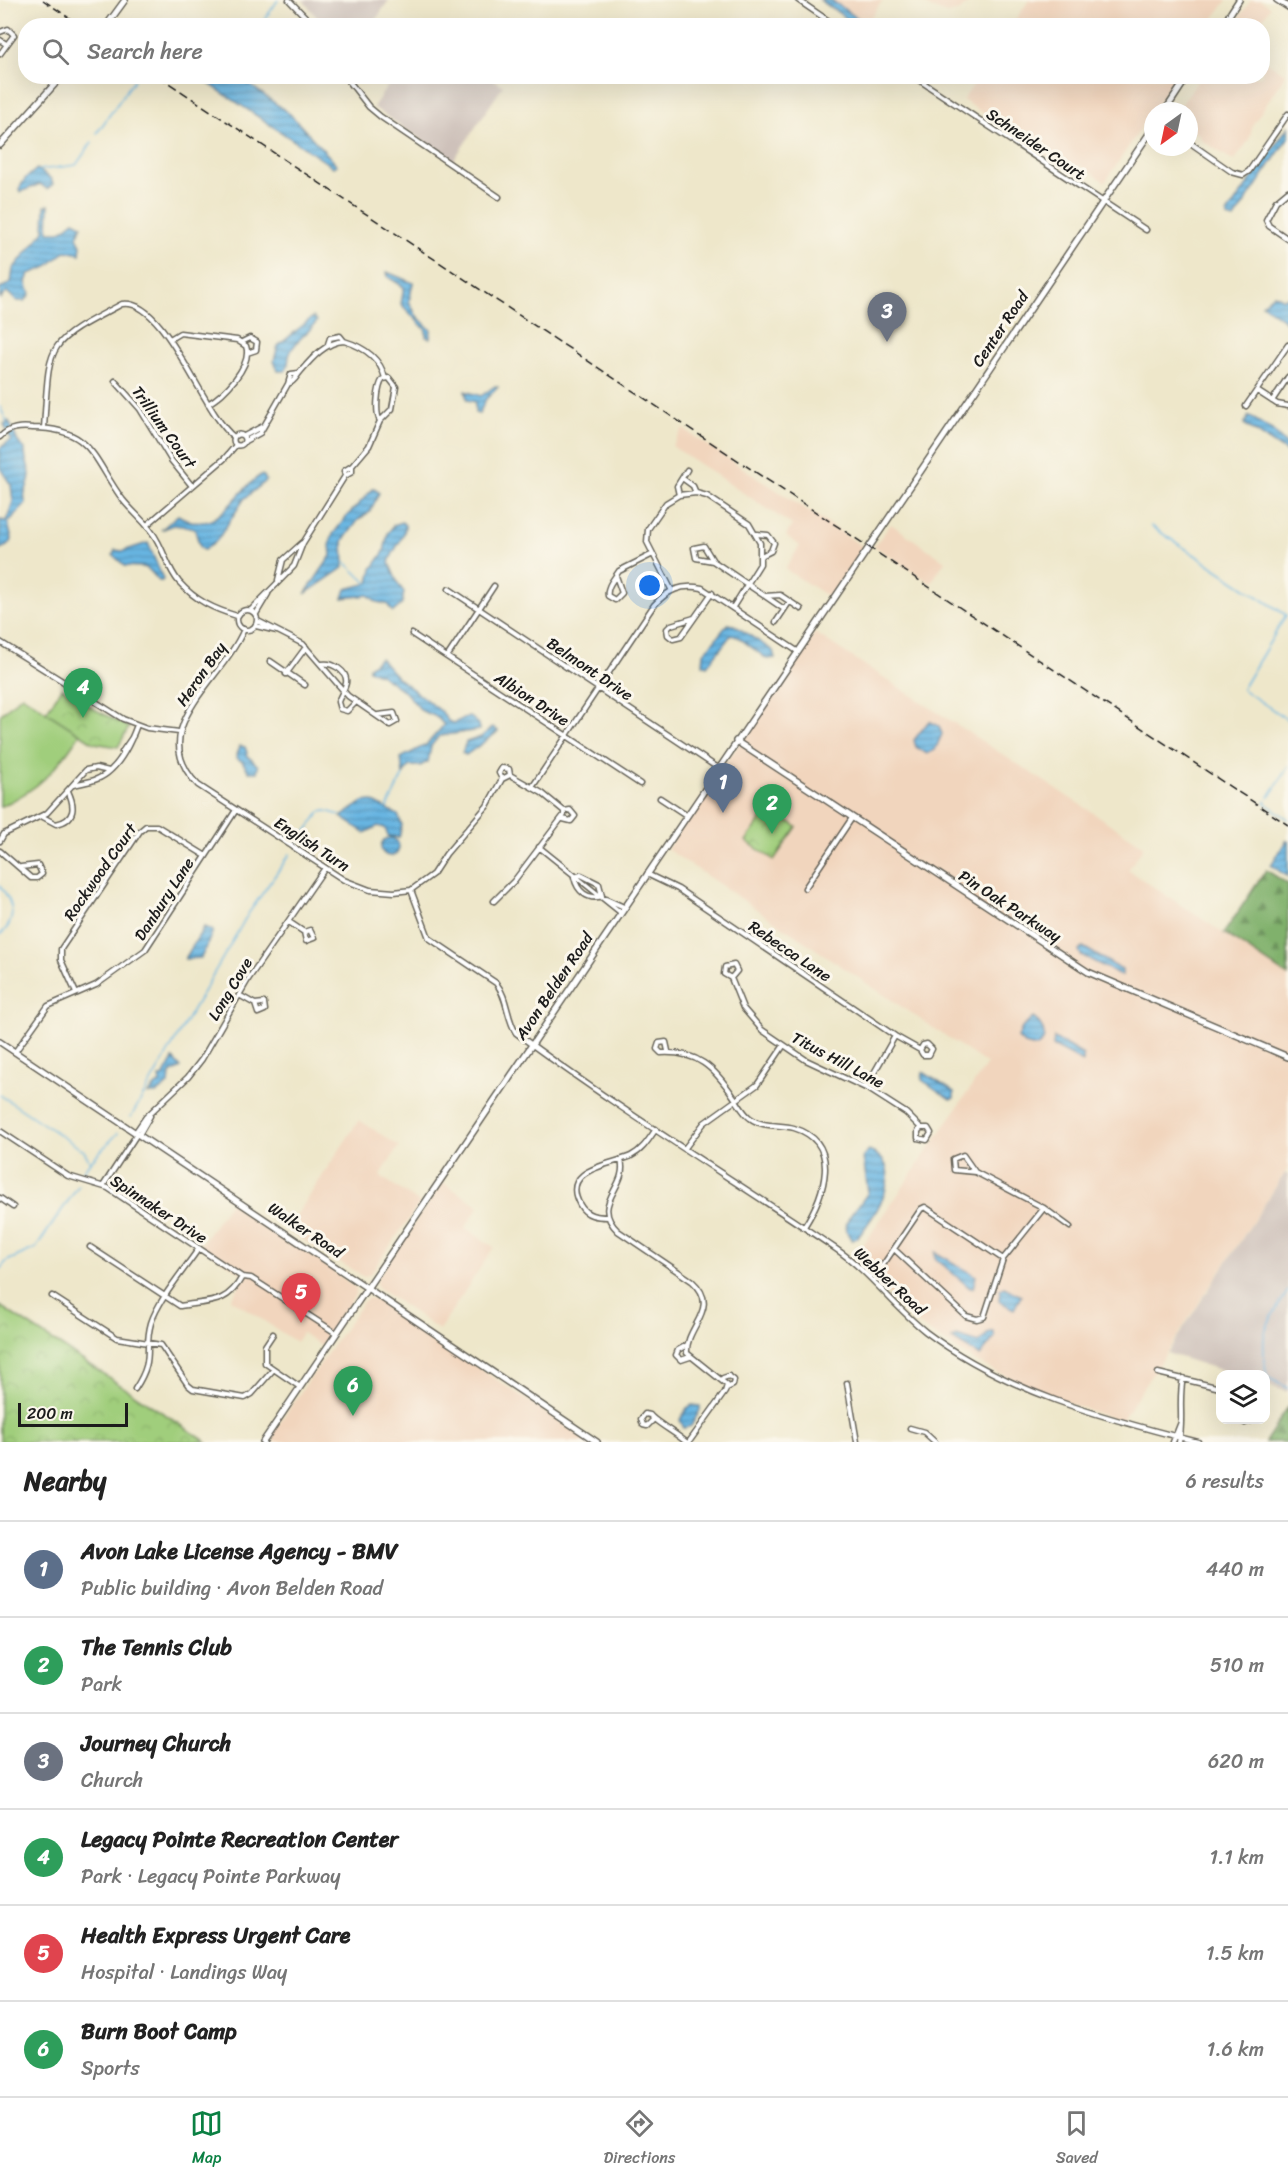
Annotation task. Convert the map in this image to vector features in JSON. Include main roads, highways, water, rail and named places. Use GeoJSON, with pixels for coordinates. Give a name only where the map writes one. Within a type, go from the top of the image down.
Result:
{"type":"FeatureCollection","features":[{"type":"Feature","properties":{"kind":"main road"},"geometry":{"type":"LineString","coordinates":[[112,18],[124,0]]}},
{"type":"Feature","properties":{"kind":"main road"},"geometry":{"type":"LineString","coordinates":[[1227,18],[1239,0]]}},
{"type":"Feature","properties":{"kind":"main road"},"geometry":{"type":"LineString","coordinates":[[1277,0],[1288,7]]}},
{"type":"Feature","properties":{"kind":"main road"},"geometry":{"type":"LineString","coordinates":[[0,145],[55,84]]}},
{"type":"Feature","properties":{"kind":"main road"},"geometry":{"type":"LineString","coordinates":[[1171,102],[1183,84]]}},
{"type":"Feature","properties":{"kind":"main road","name":"Center Road"},"geometry":{"type":"LineString","coordinates":[[869,546],[1144,141]]}},
{"type":"Feature","properties":{"kind":"main road","name":"Avon Belden Road"},"geometry":{"type":"LineString","coordinates":[[265,1441],[869,546]]}},
{"type":"Feature","properties":{"kind":"main road","name":"Pin Oak Parkway"},"geometry":{"type":"LineString","coordinates":[[736,741],[1088,972],[1288,1058]]}},
{"type":"Feature","properties":{"kind":"main road","name":"Walker Road"},"geometry":{"type":"LineString","coordinates":[[0,1042],[597,1442]]}},
{"type":"Feature","properties":{"kind":"water"},"geometry":{"type":"Polygon","coordinates":[[[820,0],[831,0],[857,18],[846,18],[820,0]]]}},
{"type":"Feature","properties":{"kind":"water"},"geometry":{"type":"Polygon","coordinates":[[[209,84],[249,84],[290,114],[337,165],[333,167],[209,84]]]}},
{"type":"Feature","properties":{"kind":"water"},"geometry":{"type":"Polygon","coordinates":[[[1288,127],[1288,138],[1234,219],[1227,217],[1227,214],[1288,127]]]}},
{"type":"Feature","properties":{"kind":"water"},"geometry":{"type":"Polygon","coordinates":[[[37,169],[51,179],[53,184],[47,189],[40,184],[20,192],[19,189],[25,179],[37,169]]]}},
{"type":"Feature","properties":{"kind":"water"},"geometry":{"type":"Polygon","coordinates":[[[49,205],[48,232],[60,232],[74,221],[82,225],[77,237],[81,245],[80,254],[66,251],[45,268],[29,274],[26,282],[30,294],[25,301],[17,301],[7,292],[0,299],[0,288],[11,283],[13,269],[44,231],[45,206],[49,205]]]}},
{"type":"Feature","properties":{"kind":"water"},"geometry":{"type":"Polygon","coordinates":[[[387,272],[413,283],[409,301],[416,315],[431,330],[430,338],[426,337],[426,330],[401,304],[404,287],[388,277],[387,272]]]}},
{"type":"Feature","properties":{"kind":"water"},"geometry":{"type":"Polygon","coordinates":[[[1274,294],[1283,299],[1288,297],[1288,323],[1262,304],[1274,294]]]}},
{"type":"Feature","properties":{"kind":"water"},"geometry":{"type":"Polygon","coordinates":[[[313,317],[317,321],[293,348],[287,369],[278,371],[274,361],[278,346],[313,317]]]}},
{"type":"Feature","properties":{"kind":"water"},"geometry":{"type":"Polygon","coordinates":[[[495,386],[498,387],[486,399],[479,414],[475,413],[475,402],[467,400],[465,391],[481,396],[495,386]]]}},
{"type":"Feature","properties":{"kind":"water"},"geometry":{"type":"Polygon","coordinates":[[[1249,416],[1272,430],[1288,446],[1288,453],[1244,424],[1249,416]]]}},
{"type":"Feature","properties":{"kind":"water"},"geometry":{"type":"Polygon","coordinates":[[[9,421],[18,442],[25,449],[30,474],[25,496],[26,503],[8,523],[12,540],[0,549],[0,520],[6,521],[13,502],[11,485],[0,468],[0,448],[11,440],[4,424],[9,421]]]}},
{"type":"Feature","properties":{"kind":"water"},"geometry":{"type":"Polygon","coordinates":[[[261,475],[266,481],[244,499],[218,539],[204,550],[200,547],[195,530],[191,527],[173,525],[161,530],[178,515],[192,521],[203,522],[214,519],[261,475]]]}},
{"type":"Feature","properties":{"kind":"water"},"geometry":{"type":"Polygon","coordinates":[[[374,488],[379,493],[370,512],[359,519],[343,541],[344,567],[305,594],[331,556],[330,543],[333,534],[374,488]]]}},
{"type":"Feature","properties":{"kind":"water"},"geometry":{"type":"Polygon","coordinates":[[[402,522],[405,530],[389,563],[404,592],[402,604],[393,612],[387,604],[377,602],[368,595],[343,598],[346,589],[369,583],[372,569],[384,552],[388,533],[394,525],[402,522]]]}},
{"type":"Feature","properties":{"kind":"water"},"geometry":{"type":"Polygon","coordinates":[[[148,543],[162,581],[159,581],[147,568],[125,566],[113,555],[115,550],[123,551],[148,543]]]}},
{"type":"Feature","properties":{"kind":"water"},"geometry":{"type":"Polygon","coordinates":[[[728,624],[734,625],[773,651],[775,658],[767,659],[738,637],[731,635],[707,666],[703,664],[704,653],[728,624]]]}},
{"type":"Feature","properties":{"kind":"water"},"geometry":{"type":"Polygon","coordinates":[[[380,658],[398,678],[442,712],[448,721],[454,723],[469,716],[479,724],[479,730],[439,736],[431,746],[428,762],[420,766],[409,766],[403,775],[401,758],[426,745],[444,725],[437,717],[422,711],[405,692],[380,674],[369,670],[369,667],[380,658]]]}},
{"type":"Feature","properties":{"kind":"water"},"geometry":{"type":"Polygon","coordinates":[[[929,721],[939,726],[942,734],[935,750],[927,754],[916,747],[914,740],[929,721]]]}},
{"type":"Feature","properties":{"kind":"water"},"geometry":{"type":"Polygon","coordinates":[[[493,727],[498,731],[496,733],[466,755],[462,753],[466,742],[481,737],[493,727]]]}},
{"type":"Feature","properties":{"kind":"water"},"geometry":{"type":"Polygon","coordinates":[[[240,746],[245,747],[248,756],[258,766],[257,772],[249,772],[242,761],[236,758],[240,746]]]}},
{"type":"Feature","properties":{"kind":"water"},"geometry":{"type":"Polygon","coordinates":[[[372,801],[398,815],[402,825],[399,838],[388,836],[385,828],[378,826],[365,833],[341,817],[363,802],[372,801]]]}},
{"type":"Feature","properties":{"kind":"water"},"geometry":{"type":"Polygon","coordinates":[[[390,838],[396,841],[399,847],[396,853],[390,856],[384,853],[381,847],[384,841],[390,838]]]}},
{"type":"Feature","properties":{"kind":"water"},"geometry":{"type":"Polygon","coordinates":[[[1288,841],[1288,877],[1271,865],[1288,841]]]}},
{"type":"Feature","properties":{"kind":"water"},"geometry":{"type":"Polygon","coordinates":[[[204,927],[213,931],[201,958],[185,959],[204,927]]]}},
{"type":"Feature","properties":{"kind":"water"},"geometry":{"type":"Polygon","coordinates":[[[1083,947],[1122,970],[1122,976],[1081,955],[1079,951],[1083,947]]]}},
{"type":"Feature","properties":{"kind":"water"},"geometry":{"type":"Polygon","coordinates":[[[1033,1018],[1038,1022],[1044,1034],[1043,1041],[1037,1047],[1024,1044],[1018,1038],[1022,1028],[1033,1018]]]}},
{"type":"Feature","properties":{"kind":"water"},"geometry":{"type":"Polygon","coordinates":[[[1054,1038],[1083,1055],[1083,1062],[1053,1046],[1054,1038]]]}},
{"type":"Feature","properties":{"kind":"water"},"geometry":{"type":"Polygon","coordinates":[[[173,1059],[181,1068],[170,1074],[169,1084],[156,1094],[148,1094],[160,1082],[159,1077],[163,1077],[173,1059]]]}},
{"type":"Feature","properties":{"kind":"water"},"geometry":{"type":"Polygon","coordinates":[[[923,1072],[954,1092],[954,1098],[950,1099],[922,1080],[923,1072]]]}},
{"type":"Feature","properties":{"kind":"water"},"geometry":{"type":"Polygon","coordinates":[[[869,1151],[885,1164],[888,1173],[887,1182],[876,1211],[860,1234],[852,1240],[846,1227],[851,1214],[868,1192],[863,1157],[869,1151]]]}},
{"type":"Feature","properties":{"kind":"water"},"geometry":{"type":"Polygon","coordinates":[[[935,1252],[976,1276],[973,1288],[970,1288],[935,1258],[935,1252]]]}},
{"type":"Feature","properties":{"kind":"water"},"geometry":{"type":"Polygon","coordinates":[[[1004,1287],[1021,1296],[1014,1309],[999,1301],[1000,1290],[1004,1287]]]}},
{"type":"Feature","properties":{"kind":"water"},"geometry":{"type":"Polygon","coordinates":[[[989,1332],[993,1332],[995,1337],[980,1356],[952,1339],[957,1336],[979,1343],[989,1332]]]}},
{"type":"Feature","properties":{"kind":"water"},"geometry":{"type":"Polygon","coordinates":[[[692,1405],[700,1406],[700,1410],[691,1426],[684,1428],[680,1420],[687,1408],[692,1405]]]}},
{"type":"Feature","properties":{"kind":"waterway"},"geometry":{"type":"LineString","coordinates":[[266,18],[278,0]]}},
{"type":"Feature","properties":{"kind":"waterway"},"geometry":{"type":"LineString","coordinates":[[97,133],[131,84]]}},
{"type":"Feature","properties":{"kind":"waterway"},"geometry":{"type":"LineString","coordinates":[[40,170],[76,165],[92,142]]}},
{"type":"Feature","properties":{"kind":"waterway"},"geometry":{"type":"LineString","coordinates":[[0,407],[7,422]]}},
{"type":"Feature","properties":{"kind":"waterway"},"geometry":{"type":"LineString","coordinates":[[1151,526],[1286,615],[1242,689],[1288,720]]}},
{"type":"Feature","properties":{"kind":"waterway"},"geometry":{"type":"LineString","coordinates":[[345,562],[368,584]]}},
{"type":"Feature","properties":{"kind":"waterway"},"geometry":{"type":"LineString","coordinates":[[1269,797],[1288,767]]}},
{"type":"Feature","properties":{"kind":"waterway"},"geometry":{"type":"LineString","coordinates":[[387,808],[403,775]]}},
{"type":"Feature","properties":{"kind":"waterway"},"geometry":{"type":"LineString","coordinates":[[1266,801],[1265,803],[1288,819]]}},
{"type":"Feature","properties":{"kind":"waterway"},"geometry":{"type":"LineString","coordinates":[[298,843],[320,812],[326,811],[340,815]]}},
{"type":"Feature","properties":{"kind":"waterway"},"geometry":{"type":"LineString","coordinates":[[131,1117],[248,914],[290,854]]}},
{"type":"Feature","properties":{"kind":"waterway"},"geometry":{"type":"LineString","coordinates":[[0,886],[8,898],[12,911],[9,923],[0,935]]}},
{"type":"Feature","properties":{"kind":"waterway"},"geometry":{"type":"LineString","coordinates":[[0,1095],[84,1151],[90,1162],[81,1174]]}},
{"type":"Feature","properties":{"kind":"waterway"},"geometry":{"type":"LineString","coordinates":[[90,1162],[118,1133]]}},
{"type":"Feature","properties":{"kind":"waterway"},"geometry":{"type":"LineString","coordinates":[[0,1269],[7,1261],[36,1248],[79,1185]]}},
{"type":"Feature","properties":{"kind":"waterway"},"geometry":{"type":"LineString","coordinates":[[1288,1291],[1273,1314],[1264,1340],[1267,1377],[1288,1388]]}},
{"type":"Feature","properties":{"kind":"railway"},"geometry":{"type":"LineString","coordinates":[[43,0],[69,18]]}},
{"type":"Feature","properties":{"kind":"railway"},"geometry":{"type":"LineString","coordinates":[[170,84],[1288,825]]}},
{"type":"Feature","properties":{"kind":"place","name":"Journey Church"},"geometry":{"type":"Point","coordinates":[887,342]}},
{"type":"Feature","properties":{"kind":"place","name":"Legacy Pointe Recreation Center"},"geometry":{"type":"Point","coordinates":[83,718]}},
{"type":"Feature","properties":{"kind":"place","name":"Avon Lake License Agency - BMV"},"geometry":{"type":"Point","coordinates":[723,813]}},
{"type":"Feature","properties":{"kind":"place","name":"The Tennis Club"},"geometry":{"type":"Point","coordinates":[772,834]}},
{"type":"Feature","properties":{"kind":"place","name":"Health Express Urgent Care"},"geometry":{"type":"Point","coordinates":[301,1323]}},
{"type":"Feature","properties":{"kind":"place","name":"Burn Boot Camp"},"geometry":{"type":"Point","coordinates":[353,1416]}}]}
